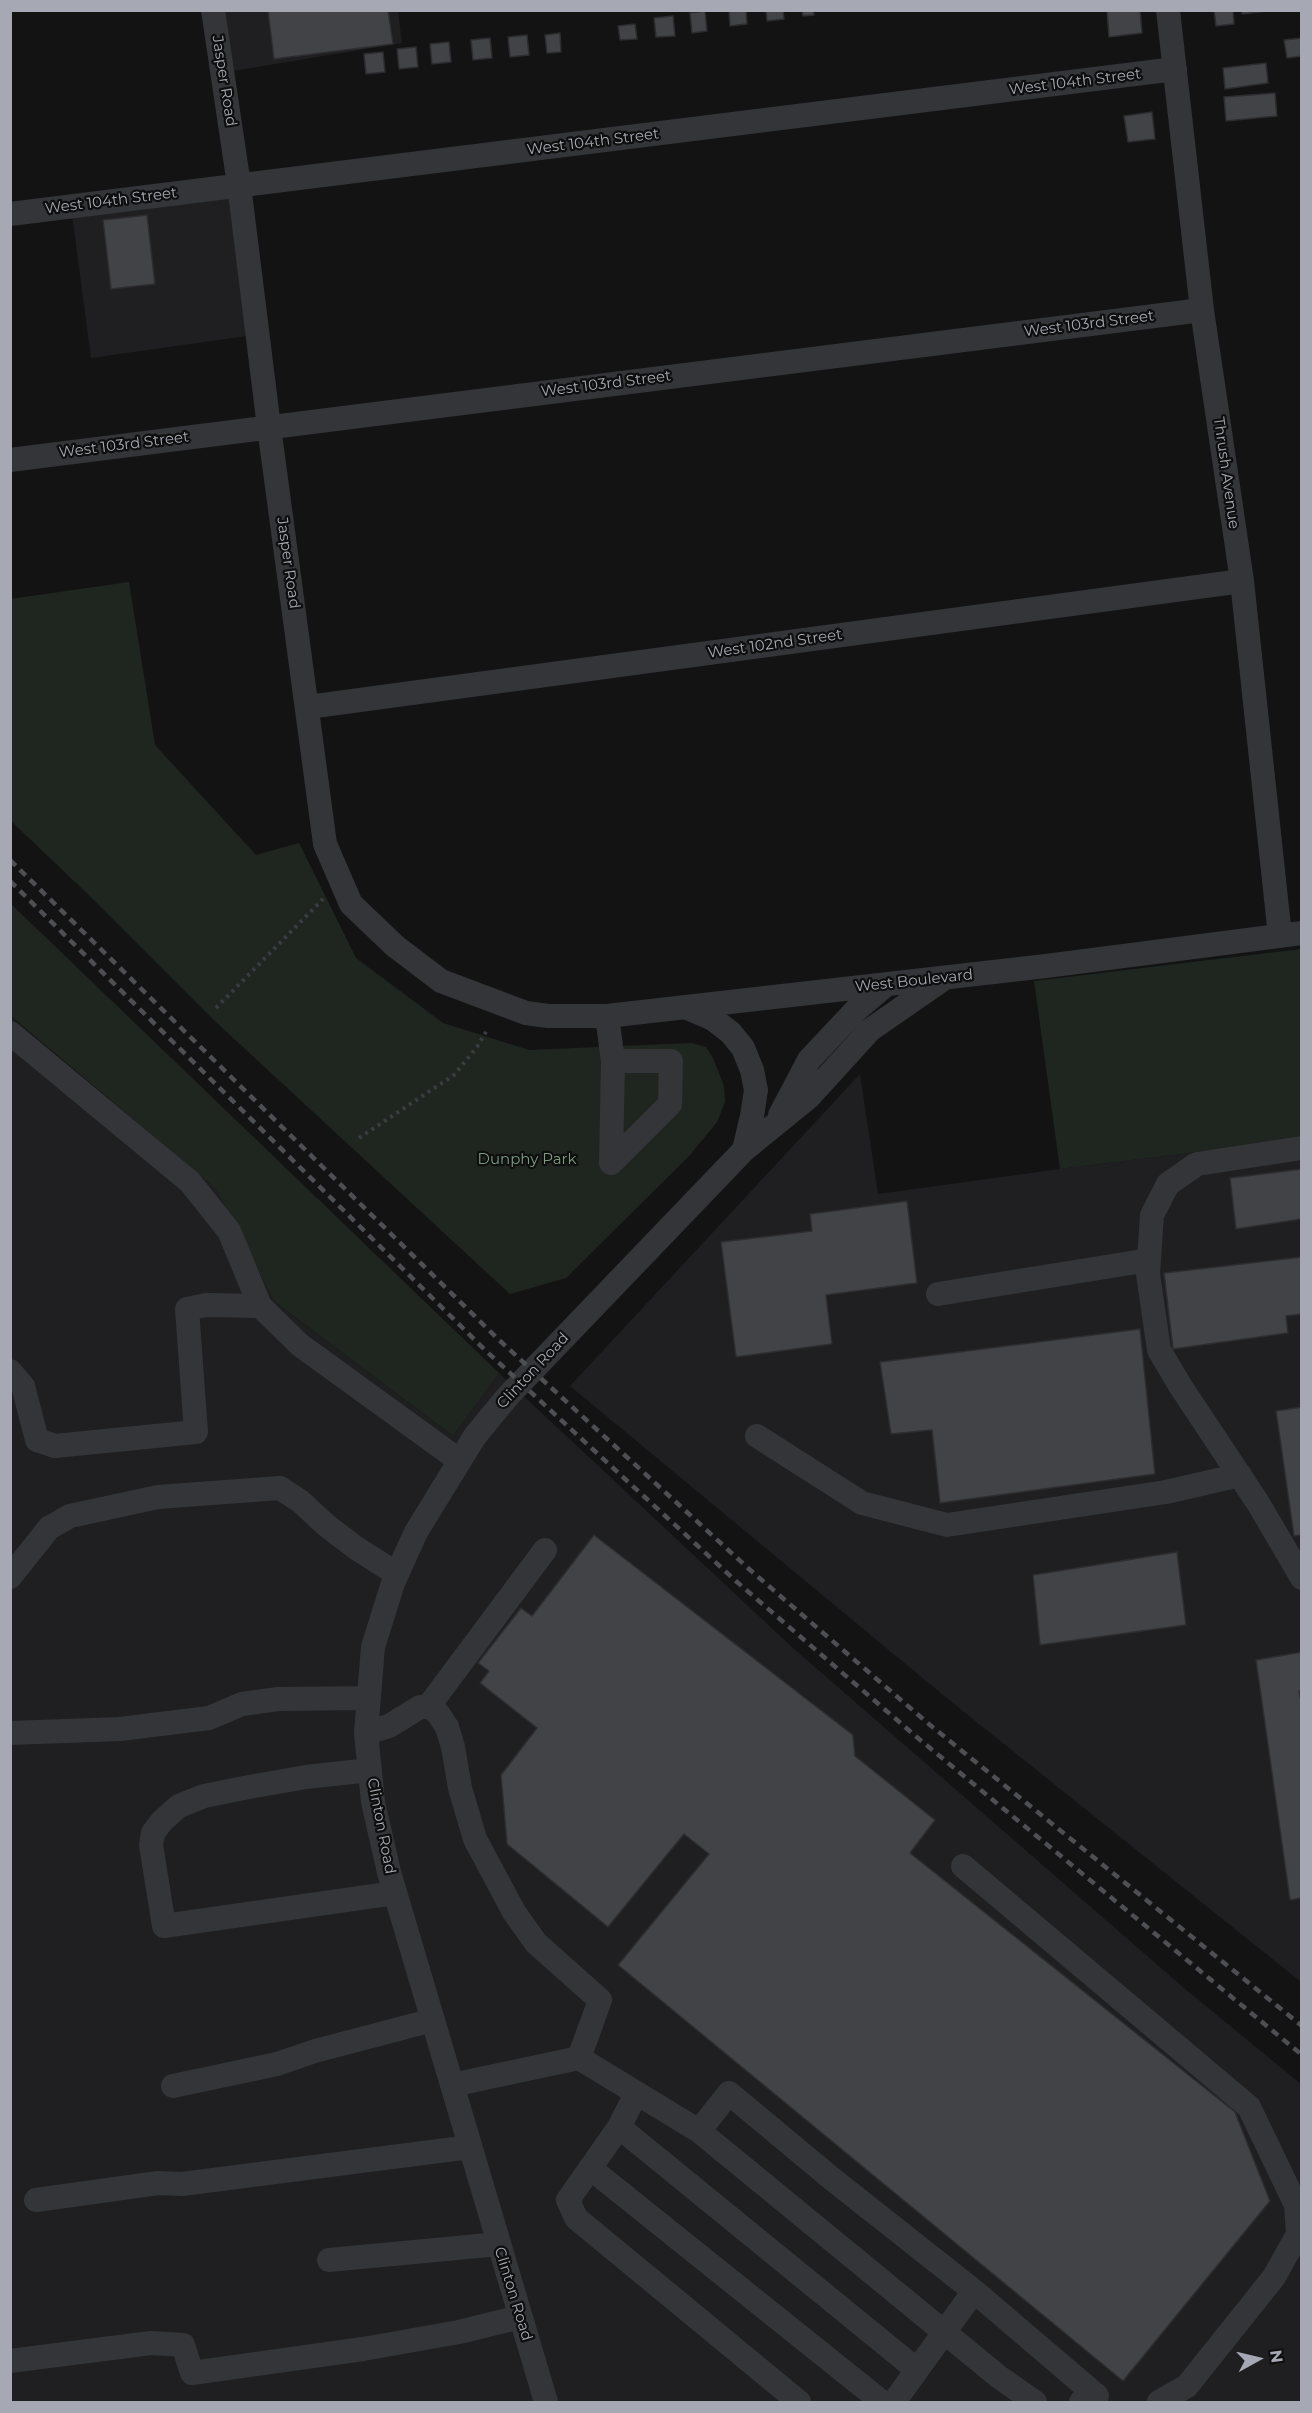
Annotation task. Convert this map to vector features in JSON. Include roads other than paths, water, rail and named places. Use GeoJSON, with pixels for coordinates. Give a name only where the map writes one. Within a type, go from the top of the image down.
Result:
{"type":"FeatureCollection","features":[{"type":"Feature","properties":{"kind":"street","name":"Jasper Road"},"geometry":{"type":"LineString","coordinates":[[213,10],[239,185],[325,844],[351,904],[394,946],[441,981],[526,1013]]}},
{"type":"Feature","properties":{"kind":"street","name":"Thrush Avenue"},"geometry":{"type":"LineString","coordinates":[[1168,10],[1202,310],[1291,934]]}},
{"type":"Feature","properties":{"kind":"street","name":"West 104th Street"},"geometry":{"type":"LineString","coordinates":[[10,214],[1175,69]]}},
{"type":"Feature","properties":{"kind":"street","name":"West 103rd Street"},"geometry":{"type":"LineString","coordinates":[[10,460],[1202,310]]}},
{"type":"Feature","properties":{"kind":"street","name":"West 102nd Street"},"geometry":{"type":"LineString","coordinates":[[308,707],[1242,582]]}},
{"type":"Feature","properties":{"kind":"street","name":"West Boulevard"},"geometry":{"type":"LineString","coordinates":[[526,1013],[548,1016],[607,1016],[1291,934]]}},
{"type":"Feature","properties":{"kind":"street","name":"Clinton Road"},"geometry":{"type":"LineString","coordinates":[[546,2403],[395,1893],[373,1802],[366,1733],[373,1647],[397,1574],[416,1532],[475,1436],[535,1367],[744,1150],[809,1097],[870,1030],[947,977]]}},
{"type":"Feature","properties":{"kind":"street","name":"Clinton Road"},"geometry":{"type":"LineString","coordinates":[[776,1122],[809,1060],[856,1010],[887,984]]}},
{"type":"Feature","properties":{"kind":"street"},"geometry":{"type":"LineString","coordinates":[[683,1006],[713,1018],[731,1033],[743,1048],[752,1070],[756,1090],[744,1150]]}},
{"type":"Feature","properties":{"kind":"street"},"geometry":{"type":"LineString","coordinates":[[856,1010],[870,1030]]}},
{"type":"Feature","properties":{"kind":"street"},"geometry":{"type":"LineString","coordinates":[[607,1016],[613,1061]]}},
{"type":"Feature","properties":{"kind":"street"},"geometry":{"type":"LineString","coordinates":[[10,1033],[190,1182],[229,1231],[260,1306],[300,1345],[460,1461]]}},
{"type":"Feature","properties":{"kind":"street"},"geometry":{"type":"LineString","coordinates":[[1302,1148],[1197,1164],[1168,1184],[1152,1215],[1148,1274],[1159,1350],[1180,1387],[1240,1475],[1302,1578]]}},
{"type":"Feature","properties":{"kind":"street"},"geometry":{"type":"LineString","coordinates":[[938,1294],[1149,1260]]}},
{"type":"Feature","properties":{"kind":"street"},"geometry":{"type":"LineString","coordinates":[[10,1371],[24,1386],[37,1440],[55,1446],[196,1432],[187,1309],[206,1305],[260,1306]]}},
{"type":"Feature","properties":{"kind":"street"},"geometry":{"type":"LineString","coordinates":[[757,1436],[862,1503],[947,1525],[1166,1492],[1240,1475]]}},
{"type":"Feature","properties":{"kind":"street"},"geometry":{"type":"LineString","coordinates":[[10,1577],[49,1528],[70,1516],[158,1497],[280,1488],[300,1501],[356,1548],[397,1574]]}},
{"type":"Feature","properties":{"kind":"street"},"geometry":{"type":"LineString","coordinates":[[428,1707],[545,1550]]}},
{"type":"Feature","properties":{"kind":"street"},"geometry":{"type":"LineString","coordinates":[[10,1733],[120,1729],[209,1718],[242,1704],[278,1699],[369,1698]]}},
{"type":"Feature","properties":{"kind":"street"},"geometry":{"type":"LineString","coordinates":[[366,1733],[389,1726],[420,1707],[432,1707],[440,1715],[447,1727],[453,1747],[460,1788],[475,1839],[513,1912],[536,1943],[600,2000],[579,2058]]}},
{"type":"Feature","properties":{"kind":"street"},"geometry":{"type":"LineString","coordinates":[[370,1770],[306,1777],[249,1787],[204,1796],[179,1806],[162,1821],[153,1833],[152,1839],[164,1926],[395,1893]]}},
{"type":"Feature","properties":{"kind":"street"},"geometry":{"type":"LineString","coordinates":[[963,1866],[1249,2107],[1296,2205],[1298,2234],[1274,2277],[1187,2386],[1160,2403]]}},
{"type":"Feature","properties":{"kind":"street"},"geometry":{"type":"LineString","coordinates":[[173,2086],[277,2064],[315,2051],[433,2020]]}},
{"type":"Feature","properties":{"kind":"street"},"geometry":{"type":"LineString","coordinates":[[452,2085],[579,2058],[699,2132],[1035,2403]]}},
{"type":"Feature","properties":{"kind":"street"},"geometry":{"type":"LineString","coordinates":[[699,2132],[729,2093],[831,2178],[974,2291],[1097,2396],[1081,2403]]}},
{"type":"Feature","properties":{"kind":"street"},"geometry":{"type":"LineString","coordinates":[[636,2094],[619,2127],[568,2200],[576,2218],[799,2403]]}},
{"type":"Feature","properties":{"kind":"street"},"geometry":{"type":"LineString","coordinates":[[619,2127],[917,2370]]}},
{"type":"Feature","properties":{"kind":"street"},"geometry":{"type":"LineString","coordinates":[[36,2200],[158,2183],[182,2184],[470,2147]]}},
{"type":"Feature","properties":{"kind":"street"},"geometry":{"type":"LineString","coordinates":[[590,2168],[882,2403]]}},
{"type":"Feature","properties":{"kind":"street"},"geometry":{"type":"LineString","coordinates":[[329,2260],[499,2244]]}},
{"type":"Feature","properties":{"kind":"street"},"geometry":{"type":"LineString","coordinates":[[894,2403],[974,2291]]}},
{"type":"Feature","properties":{"kind":"street"},"geometry":{"type":"LineString","coordinates":[[10,2361],[151,2343],[183,2345],[192,2373],[363,2349],[459,2332],[520,2316]]}},
{"type":"Feature","properties":{"kind":"railway"},"geometry":{"type":"LineString","coordinates":[[10,860],[498,1339],[749,1569],[930,1725],[1302,2026]]}},
{"type":"Feature","properties":{"kind":"railway"},"geometry":{"type":"LineString","coordinates":[[10,881],[485,1350],[737,1582],[919,1739],[1302,2055]]}},
{"type":"Feature","properties":{"kind":"park label","name":"Dunphy Park"},"geometry":{"type":"Point","coordinates":[527,1160]}}]}
